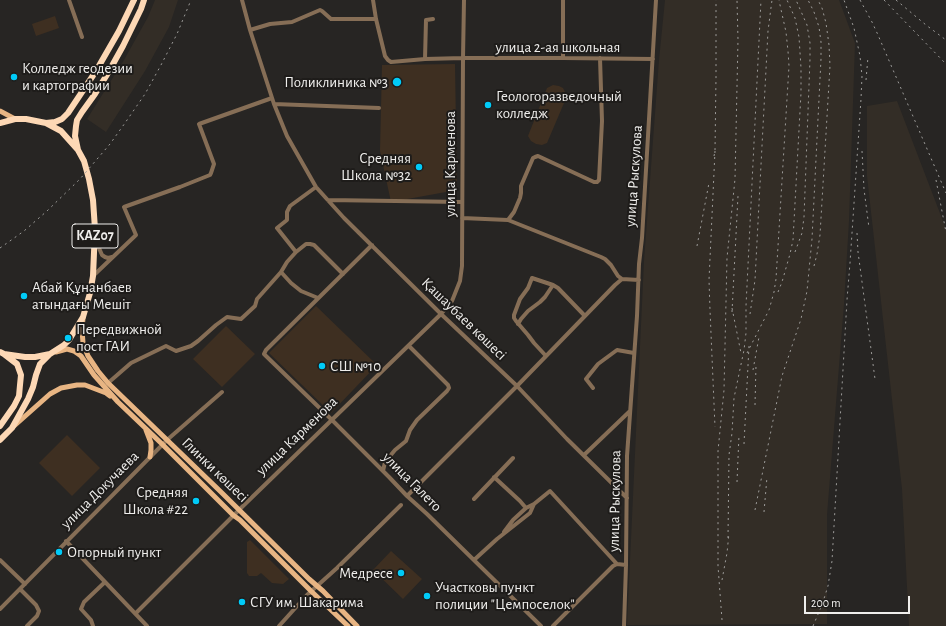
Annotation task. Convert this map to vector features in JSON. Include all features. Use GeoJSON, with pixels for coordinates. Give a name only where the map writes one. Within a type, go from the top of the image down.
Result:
{"type":"FeatureCollection","features":[{"type":"Feature","properties":{"kind":"highway"},"geometry":{"type":"LineString","coordinates":[[46,123],[55,122],[62,119],[68,113],[96,71],[119,31],[134,0]]}},
{"type":"Feature","properties":{"kind":"highway","name":"KAZ07"},"geometry":{"type":"LineString","coordinates":[[78,150],[75,136],[77,120],[96,94],[108,73],[126,40],[144,0]]}},
{"type":"Feature","properties":{"kind":"highway","name":"KAZ07"},"geometry":{"type":"LineString","coordinates":[[0,123],[15,119],[26,119],[46,123],[61,131],[78,150],[84,161],[93,200],[95,239],[93,276],[83,317],[69,340],[51,353],[40,364],[28,399],[12,428],[0,440]]}},
{"type":"Feature","properties":{"kind":"highway","name":"KAZ07"},"geometry":{"type":"LineString","coordinates":[[2,353],[25,357],[35,357],[51,353]]}},
{"type":"Feature","properties":{"kind":"highway","name":"KAZ07"},"geometry":{"type":"LineString","coordinates":[[0,426],[19,396],[20,385],[20,376],[16,364],[2,353]]}},
{"type":"Feature","properties":{"kind":"main road"},"geometry":{"type":"LineString","coordinates":[[0,111],[15,119]]}},
{"type":"Feature","properties":{"kind":"main road","name":"Глинки көшесі"},"geometry":{"type":"LineString","coordinates":[[83,317],[83,343],[88,356],[108,384],[318,586],[357,626]]}},
{"type":"Feature","properties":{"kind":"main road","name":"Глинки көшесі"},"geometry":{"type":"LineString","coordinates":[[51,353],[67,349],[74,351],[81,356],[94,375],[118,402],[348,626]]}},
{"type":"Feature","properties":{"kind":"main road"},"geometry":{"type":"LineString","coordinates":[[12,428],[50,394],[61,388],[77,384],[106,393],[118,402]]}},
{"type":"Feature","properties":{"kind":"main road"},"geometry":{"type":"LineString","coordinates":[[146,429],[150,443],[150,457]]}},
{"type":"Feature","properties":{"kind":"street"},"geometry":{"type":"LineString","coordinates":[[68,0],[82,37]]}},
{"type":"Feature","properties":{"kind":"street","name":"Қашаубаев көшесі"},"geometry":{"type":"LineString","coordinates":[[242,0],[274,104],[287,136],[316,187],[344,218],[441,314],[517,386],[627,498]]}},
{"type":"Feature","properties":{"kind":"street"},"geometry":{"type":"LineString","coordinates":[[250,30],[270,24],[292,22],[320,10],[330,19],[376,19],[373,0]]}},
{"type":"Feature","properties":{"kind":"street","name":"улица Карменова"},"geometry":{"type":"LineString","coordinates":[[136,613],[233,515],[409,346],[452,301],[460,281],[462,266],[464,0]]}},
{"type":"Feature","properties":{"kind":"street"},"geometry":{"type":"LineString","coordinates":[[563,0],[563,58]]}},
{"type":"Feature","properties":{"kind":"street","name":"улица Рыскулова"},"geometry":{"type":"LineString","coordinates":[[624,626],[627,456],[656,0]]}},
{"type":"Feature","properties":{"kind":"street","name":"улица 2-ая школьная"},"geometry":{"type":"LineString","coordinates":[[376,19],[385,56],[391,62],[463,58],[653,59]]}},
{"type":"Feature","properties":{"kind":"street"},"geometry":{"type":"LineString","coordinates":[[425,59],[426,20],[433,19]]}},
{"type":"Feature","properties":{"kind":"street"},"geometry":{"type":"LineString","coordinates":[[508,220],[514,212],[520,198],[522,193],[521,186],[533,158],[535,157],[538,156],[594,182],[599,180],[602,121],[600,58]]}},
{"type":"Feature","properties":{"kind":"street"},"geometry":{"type":"LineString","coordinates":[[93,276],[136,235],[124,207],[210,175],[214,164],[199,124],[272,98]]}},
{"type":"Feature","properties":{"kind":"street"},"geometry":{"type":"LineString","coordinates":[[274,104],[379,108]]}},
{"type":"Feature","properties":{"kind":"street"},"geometry":{"type":"LineString","coordinates":[[296,252],[277,228],[286,220],[287,212],[290,206],[316,187]]}},
{"type":"Feature","properties":{"kind":"street"},"geometry":{"type":"LineString","coordinates":[[328,200],[462,202]]}},
{"type":"Feature","properties":{"kind":"street"},"geometry":{"type":"LineString","coordinates":[[462,218],[508,220],[601,257],[611,265],[620,281]]}},
{"type":"Feature","properties":{"kind":"street"},"geometry":{"type":"LineString","coordinates":[[95,239],[102,255],[108,258],[115,256]]}},
{"type":"Feature","properties":{"kind":"street"},"geometry":{"type":"LineString","coordinates":[[108,384],[132,363],[166,346],[176,351],[191,346],[227,317],[241,319],[255,306],[257,299],[281,272],[287,262],[306,244],[314,245],[343,274]]}},
{"type":"Feature","properties":{"kind":"street"},"geometry":{"type":"LineString","coordinates":[[281,272],[301,291],[318,298],[372,245]]}},
{"type":"Feature","properties":{"kind":"street"},"geometry":{"type":"LineString","coordinates":[[546,356],[514,318],[520,299],[528,288],[532,278],[553,285],[563,292],[585,316]]}},
{"type":"Feature","properties":{"kind":"street"},"geometry":{"type":"LineString","coordinates":[[407,496],[620,281],[639,280]]}},
{"type":"Feature","properties":{"kind":"street"},"geometry":{"type":"LineString","coordinates":[[518,324],[521,318],[545,297],[553,285]]}},
{"type":"Feature","properties":{"kind":"street","name":"улица Галето"},"geometry":{"type":"LineString","coordinates":[[318,298],[266,350],[264,354],[541,626]]}},
{"type":"Feature","properties":{"kind":"street"},"geometry":{"type":"LineString","coordinates":[[383,471],[384,462],[406,441],[410,430],[417,420],[449,388],[448,385],[409,346]]}},
{"type":"Feature","properties":{"kind":"street"},"geometry":{"type":"LineString","coordinates":[[594,388],[586,379],[598,364],[617,350],[634,353]]}},
{"type":"Feature","properties":{"kind":"street","name":"улица Докучаева"},"geometry":{"type":"LineString","coordinates":[[0,609],[162,444],[222,392]]}},
{"type":"Feature","properties":{"kind":"street"},"geometry":{"type":"LineString","coordinates":[[584,455],[630,411]]}},
{"type":"Feature","properties":{"kind":"street"},"geometry":{"type":"LineString","coordinates":[[474,499],[513,458]]}},
{"type":"Feature","properties":{"kind":"street"},"geometry":{"type":"LineString","coordinates":[[494,478],[526,508]]}},
{"type":"Feature","properties":{"kind":"street"},"geometry":{"type":"LineString","coordinates":[[501,535],[513,520],[526,508],[534,504],[550,491],[617,564]]}},
{"type":"Feature","properties":{"kind":"street"},"geometry":{"type":"LineString","coordinates":[[474,560],[501,535],[530,513],[534,504]]}},
{"type":"Feature","properties":{"kind":"street"},"geometry":{"type":"LineString","coordinates":[[279,626],[312,591],[401,505]]}},
{"type":"Feature","properties":{"kind":"street"},"geometry":{"type":"LineString","coordinates":[[66,541],[148,626]]}},
{"type":"Feature","properties":{"kind":"street"},"geometry":{"type":"LineString","coordinates":[[0,560],[25,584]]}},
{"type":"Feature","properties":{"kind":"street"},"geometry":{"type":"LineString","coordinates":[[553,626],[612,566],[617,564],[626,565]]}},
{"type":"Feature","properties":{"kind":"street"},"geometry":{"type":"LineString","coordinates":[[93,626],[91,620],[81,609],[84,602],[105,582]]}},
{"type":"Feature","properties":{"kind":"street"},"geometry":{"type":"LineString","coordinates":[[20,589],[36,605],[39,611],[37,616],[27,626]]}},
{"type":"Feature","properties":{"kind":"shaded area"},"geometry":{"type":"Polygon","coordinates":[[[155,0],[178,0],[169,27],[145,71],[106,132],[87,119],[124,60],[148,17],[155,0]]]}},
{"type":"Feature","properties":{"kind":"shaded area"},"geometry":{"type":"Polygon","coordinates":[[[665,0],[839,0],[855,43],[849,221],[844,304],[827,515],[827,624],[627,625],[644,261],[665,0]]]}},
{"type":"Feature","properties":{"kind":"shaded area"},"geometry":{"type":"Polygon","coordinates":[[[55,16],[59,28],[36,36],[32,24],[55,16]]]}},
{"type":"Feature","properties":{"kind":"shaded area"},"geometry":{"type":"Polygon","coordinates":[[[455,64],[457,190],[391,202],[380,151],[382,65],[455,64]]]}},
{"type":"Feature","properties":{"kind":"shaded area"},"geometry":{"type":"Polygon","coordinates":[[[553,85],[563,88],[567,96],[547,143],[542,145],[536,144],[531,141],[528,136],[547,88],[553,85]]]}},
{"type":"Feature","properties":{"kind":"shaded area"},"geometry":{"type":"Polygon","coordinates":[[[897,101],[946,229],[946,626],[909,626],[902,489],[867,176],[867,106],[897,101]]]}},
{"type":"Feature","properties":{"kind":"shaded area"},"geometry":{"type":"Polygon","coordinates":[[[316,306],[377,365],[331,413],[269,353],[316,306]]]}},
{"type":"Feature","properties":{"kind":"shaded area"},"geometry":{"type":"Polygon","coordinates":[[[226,326],[255,354],[222,387],[193,359],[226,326]]]}},
{"type":"Feature","properties":{"kind":"shaded area"},"geometry":{"type":"Polygon","coordinates":[[[67,435],[100,468],[72,496],[39,463],[67,435]]]}},
{"type":"Feature","properties":{"kind":"shaded area"},"geometry":{"type":"Polygon","coordinates":[[[250,540],[289,579],[283,584],[272,583],[261,573],[257,576],[249,576],[247,573],[247,542],[250,540]]]}},
{"type":"Feature","properties":{"kind":"shaded area"},"geometry":{"type":"Polygon","coordinates":[[[391,551],[422,579],[403,599],[373,570],[391,551]]]}},
{"type":"Feature","properties":{"kind":"railway"},"geometry":{"type":"LineString","coordinates":[[0,248],[24,231],[47,211],[80,179],[110,144],[145,94],[177,34],[191,0]]}},
{"type":"Feature","properties":{"kind":"railway"},"geometry":{"type":"LineString","coordinates":[[714,156],[716,0]]}},
{"type":"Feature","properties":{"kind":"railway"},"geometry":{"type":"LineString","coordinates":[[722,620],[718,566],[718,451],[724,390],[727,258],[735,179],[738,40],[737,0]]}},
{"type":"Feature","properties":{"kind":"railway"},"geometry":{"type":"LineString","coordinates":[[728,538],[729,455],[734,398],[746,333],[746,306],[761,0]]}},
{"type":"Feature","properties":{"kind":"railway"},"geometry":{"type":"LineString","coordinates":[[750,314],[755,280],[768,31],[772,0]]}},
{"type":"Feature","properties":{"kind":"railway"},"geometry":{"type":"LineString","coordinates":[[747,353],[769,310],[776,279],[789,66],[786,32],[779,0]]}},
{"type":"Feature","properties":{"kind":"railway"},"geometry":{"type":"LineString","coordinates":[[778,292],[793,240],[801,93],[799,37],[795,18],[787,0]]}},
{"type":"Feature","properties":{"kind":"railway"},"geometry":{"type":"LineString","coordinates":[[795,252],[802,233],[804,217],[810,59],[810,43],[807,25],[796,0]]}},
{"type":"Feature","properties":{"kind":"railway"},"geometry":{"type":"LineString","coordinates":[[755,510],[782,376],[801,319],[807,291],[812,239],[821,59],[819,27],[808,0]]}},
{"type":"Feature","properties":{"kind":"railway"},"geometry":{"type":"LineString","coordinates":[[814,266],[820,235],[830,66],[826,23],[818,0]]}},
{"type":"Feature","properties":{"kind":"railway"},"geometry":{"type":"LineString","coordinates":[[813,626],[828,586],[832,561],[847,300],[861,99],[862,76],[860,56],[854,28],[844,0]]}},
{"type":"Feature","properties":{"kind":"railway"},"geometry":{"type":"LineString","coordinates":[[860,0],[878,35],[946,193]]}},
{"type":"Feature","properties":{"kind":"railway"},"geometry":{"type":"LineString","coordinates":[[884,0],[946,64]]}},
{"type":"Feature","properties":{"kind":"railway"},"geometry":{"type":"LineString","coordinates":[[896,0],[946,40]]}},
{"type":"Feature","properties":{"kind":"railway"},"geometry":{"type":"LineString","coordinates":[[866,80],[868,57]]}},
{"type":"Feature","properties":{"kind":"railway"},"geometry":{"type":"LineString","coordinates":[[715,151],[709,280],[715,427]]}},
{"type":"Feature","properties":{"kind":"railway"},"geometry":{"type":"LineString","coordinates":[[862,151],[864,189],[869,228]]}},
{"type":"Feature","properties":{"kind":"railway"},"geometry":{"type":"LineString","coordinates":[[936,180],[946,232]]}},
{"type":"Feature","properties":{"kind":"railway"},"geometry":{"type":"LineString","coordinates":[[697,246],[709,183]]}},
{"type":"Feature","properties":{"kind":"railway"},"geometry":{"type":"LineString","coordinates":[[732,312],[738,196]]}},
{"type":"Feature","properties":{"kind":"railway"},"geometry":{"type":"LineString","coordinates":[[857,233],[858,252],[875,379]]}},
{"type":"Feature","properties":{"kind":"railway"},"geometry":{"type":"LineString","coordinates":[[732,308],[741,353]]}},
{"type":"Feature","properties":{"kind":"railway"},"geometry":{"type":"LineString","coordinates":[[753,370],[759,337]]}},
{"type":"Feature","properties":{"kind":"railway"},"geometry":{"type":"LineString","coordinates":[[744,444],[749,346]]}},
{"type":"Feature","properties":{"kind":"railway"},"geometry":{"type":"LineString","coordinates":[[755,405],[756,365]]}},
{"type":"Feature","properties":{"kind":"railway"},"geometry":{"type":"LineString","coordinates":[[737,482],[739,435]]}},
{"type":"Feature","properties":{"kind":"railway"},"geometry":{"type":"LineString","coordinates":[[764,512],[767,477]]}},
{"type":"Feature","properties":{"kind":"railway"},"geometry":{"type":"LineString","coordinates":[[722,580],[729,533]]}},
{"type":"Feature","properties":{"kind":"place","name":"Колледж геодезии и картографии"},"geometry":{"type":"Point","coordinates":[14,77]}},
{"type":"Feature","properties":{"kind":"place","name":"Поликлиника №3"},"geometry":{"type":"Point","coordinates":[397,82]}},
{"type":"Feature","properties":{"kind":"place","name":"Геологоразведочный колледж"},"geometry":{"type":"Point","coordinates":[488,105]}},
{"type":"Feature","properties":{"kind":"place","name":"Средняя Школа №32"},"geometry":{"type":"Point","coordinates":[419,167]}},
{"type":"Feature","properties":{"kind":"place","name":"Абай Құнанбаев атындағы Мешіт"},"geometry":{"type":"Point","coordinates":[24,296]}},
{"type":"Feature","properties":{"kind":"place","name":"Передвижной пост ГАИ"},"geometry":{"type":"Point","coordinates":[68,338]}},
{"type":"Feature","properties":{"kind":"place","name":"СШ №10"},"geometry":{"type":"Point","coordinates":[322,366]}},
{"type":"Feature","properties":{"kind":"place","name":"Средняя Школа #22"},"geometry":{"type":"Point","coordinates":[196,501]}},
{"type":"Feature","properties":{"kind":"place","name":"Опорный пункт"},"geometry":{"type":"Point","coordinates":[59,552]}},
{"type":"Feature","properties":{"kind":"place","name":"Медресе"},"geometry":{"type":"Point","coordinates":[401,573]}},
{"type":"Feature","properties":{"kind":"place","name":"Участковы пункт полиции \"Цемпоселок\""},"geometry":{"type":"Point","coordinates":[427,596]}},
{"type":"Feature","properties":{"kind":"place","name":"СГУ им. Шакарима"},"geometry":{"type":"Point","coordinates":[242,602]}}]}
